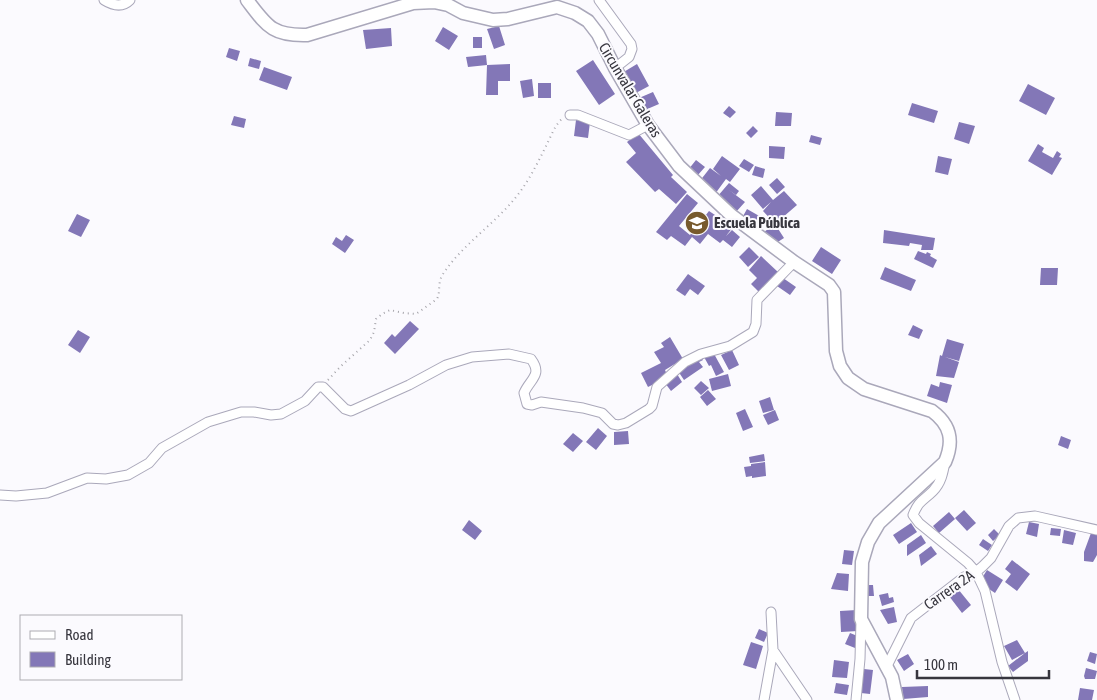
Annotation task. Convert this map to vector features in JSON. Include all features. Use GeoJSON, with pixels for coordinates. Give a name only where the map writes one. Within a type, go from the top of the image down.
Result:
{"type":"FeatureCollection","features":[{"type":"Feature","properties":{"kind":"main road","name":"Circunvalar Galeras"},"geometry":{"type":"LineString","coordinates":[[246,0],[263,21],[276,32],[290,36],[307,35],[413,3],[434,2],[448,5],[463,13],[493,20],[508,19],[557,7],[574,13],[588,21],[598,34],[648,125],[680,166],[731,215],[794,262],[829,285],[834,292],[836,351],[840,366],[848,378],[864,389],[932,411],[940,417],[947,427],[950,437],[950,450],[945,462]]}},
{"type":"Feature","properties":{"kind":"main road"},"geometry":{"type":"LineString","coordinates":[[897,700],[892,677],[861,619],[862,562],[868,542],[879,524],[945,462]]}},
{"type":"Feature","properties":{"kind":"street"},"geometry":{"type":"LineString","coordinates":[[104,0],[114,5],[122,5],[130,0]]}},
{"type":"Feature","properties":{"kind":"street"},"geometry":{"type":"LineString","coordinates":[[599,0],[631,44],[632,49],[629,57],[615,68]]}},
{"type":"Feature","properties":{"kind":"street"},"geometry":{"type":"LineString","coordinates":[[570,114],[578,115],[629,135],[648,125]]}},
{"type":"Feature","properties":{"kind":"street"},"geometry":{"type":"LineString","coordinates":[[0,495],[27,496],[47,493],[87,478],[106,479],[128,475],[149,463],[162,448],[208,422],[241,412],[254,412],[271,416],[281,414],[305,400],[314,390],[323,387],[345,409],[351,411],[409,385],[446,365],[478,356],[509,354],[530,359],[536,369],[535,376],[524,394],[527,404],[532,405],[541,402],[583,408],[602,413],[613,424],[626,423],[649,409],[654,401],[657,387],[685,362],[702,354],[730,346],[752,332],[756,324],[757,300],[794,262]]}},
{"type":"Feature","properties":{"kind":"street"},"geometry":{"type":"LineString","coordinates":[[945,462],[938,484],[932,492],[917,504],[913,515],[919,523],[968,563],[976,572],[985,591],[1002,662],[1015,700]]}},
{"type":"Feature","properties":{"kind":"street","name":"Carrera 2A"},"geometry":{"type":"LineString","coordinates":[[887,666],[911,618],[964,577],[976,572],[990,558],[1009,526],[1018,518],[1035,516],[1097,530]]}},
{"type":"Feature","properties":{"kind":"street"},"geometry":{"type":"LineString","coordinates":[[764,700],[773,650],[771,612]]}},
{"type":"Feature","properties":{"kind":"street"},"geometry":{"type":"LineString","coordinates":[[856,700],[861,619]]}},
{"type":"Feature","properties":{"kind":"street"},"geometry":{"type":"LineString","coordinates":[[773,650],[807,700]]}},
{"type":"Feature","properties":{"kind":"path"},"geometry":{"type":"LineString","coordinates":[[323,387],[341,366],[370,340],[374,332],[376,320],[382,314],[390,310],[416,314],[436,299],[439,283],[443,275],[518,195],[559,122],[570,114]]}},
{"type":"Feature","properties":{"kind":"building"},"geometry":{"type":"Polygon","coordinates":[[[499,26],[505,45],[494,49],[487,29],[499,26]]]}},
{"type":"Feature","properties":{"kind":"building"},"geometry":{"type":"Polygon","coordinates":[[[443,27],[458,36],[449,50],[435,41],[443,27]]]}},
{"type":"Feature","properties":{"kind":"building"},"geometry":{"type":"Polygon","coordinates":[[[391,28],[392,46],[366,49],[363,30],[391,28]]]}},
{"type":"Feature","properties":{"kind":"building"},"geometry":{"type":"Polygon","coordinates":[[[473,37],[482,37],[482,48],[473,48],[473,37]]]}},
{"type":"Feature","properties":{"kind":"building"},"geometry":{"type":"Polygon","coordinates":[[[229,48],[240,51],[237,61],[226,57],[229,48]]]}},
{"type":"Feature","properties":{"kind":"building"},"geometry":{"type":"Polygon","coordinates":[[[486,55],[487,65],[468,67],[466,57],[486,55]]]}},
{"type":"Feature","properties":{"kind":"building"},"geometry":{"type":"Polygon","coordinates":[[[250,58],[261,61],[259,69],[248,66],[250,58]]]}},
{"type":"Feature","properties":{"kind":"building"},"geometry":{"type":"Polygon","coordinates":[[[593,60],[615,94],[599,105],[576,71],[593,60]]]}},
{"type":"Feature","properties":{"kind":"building"},"geometry":{"type":"Polygon","coordinates":[[[510,64],[510,81],[498,81],[498,95],[486,95],[487,65],[510,64]]]}},
{"type":"Feature","properties":{"kind":"building"},"geometry":{"type":"Polygon","coordinates":[[[637,64],[649,86],[634,94],[622,73],[637,64]]]}},
{"type":"Feature","properties":{"kind":"building"},"geometry":{"type":"Polygon","coordinates":[[[264,67],[292,77],[287,90],[259,80],[264,67]]]}},
{"type":"Feature","properties":{"kind":"building"},"geometry":{"type":"Polygon","coordinates":[[[532,79],[534,96],[523,98],[520,81],[532,79]]]}},
{"type":"Feature","properties":{"kind":"building"},"geometry":{"type":"Polygon","coordinates":[[[538,83],[551,83],[551,98],[538,98],[538,83]]]}},
{"type":"Feature","properties":{"kind":"building"},"geometry":{"type":"Polygon","coordinates":[[[1028,84],[1055,98],[1046,115],[1019,101],[1028,84]]]}},
{"type":"Feature","properties":{"kind":"building"},"geometry":{"type":"Polygon","coordinates":[[[653,92],[659,104],[645,110],[639,98],[653,92]]]}},
{"type":"Feature","properties":{"kind":"building"},"geometry":{"type":"Polygon","coordinates":[[[912,103],[938,111],[934,123],[908,115],[912,103]]]}},
{"type":"Feature","properties":{"kind":"building"},"geometry":{"type":"Polygon","coordinates":[[[729,106],[736,112],[730,118],[723,113],[729,106]]]}},
{"type":"Feature","properties":{"kind":"building"},"geometry":{"type":"Polygon","coordinates":[[[776,112],[792,113],[791,126],[775,126],[776,112]]]}},
{"type":"Feature","properties":{"kind":"building"},"geometry":{"type":"Polygon","coordinates":[[[234,116],[246,119],[244,128],[231,125],[234,116]]]}},
{"type":"Feature","properties":{"kind":"building"},"geometry":{"type":"Polygon","coordinates":[[[576,120],[590,122],[588,138],[574,136],[576,120]]]}},
{"type":"Feature","properties":{"kind":"building"},"geometry":{"type":"Polygon","coordinates":[[[959,122],[975,126],[969,144],[954,139],[959,122]]]}},
{"type":"Feature","properties":{"kind":"building"},"geometry":{"type":"Polygon","coordinates":[[[753,126],[758,131],[751,138],[746,133],[753,126]]]}},
{"type":"Feature","properties":{"kind":"building"},"geometry":{"type":"Polygon","coordinates":[[[638,133],[673,175],[671,177],[687,192],[676,204],[659,189],[655,192],[626,162],[636,153],[627,142],[638,133]]]}},
{"type":"Feature","properties":{"kind":"building"},"geometry":{"type":"Polygon","coordinates":[[[811,135],[822,138],[820,145],[809,142],[811,135]]]}},
{"type":"Feature","properties":{"kind":"building"},"geometry":{"type":"Polygon","coordinates":[[[1038,144],[1044,148],[1042,152],[1053,158],[1057,151],[1061,154],[1059,157],[1062,158],[1052,175],[1028,161],[1038,144]]]}},
{"type":"Feature","properties":{"kind":"building"},"geometry":{"type":"Polygon","coordinates":[[[769,146],[785,147],[784,159],[769,158],[769,146]]]}},
{"type":"Feature","properties":{"kind":"building"},"geometry":{"type":"Polygon","coordinates":[[[722,156],[740,169],[730,182],[726,179],[715,194],[699,182],[710,168],[721,176],[713,169],[722,156]]]}},
{"type":"Feature","properties":{"kind":"building"},"geometry":{"type":"Polygon","coordinates":[[[938,156],[952,159],[948,175],[935,172],[938,156]]]}},
{"type":"Feature","properties":{"kind":"building"},"geometry":{"type":"Polygon","coordinates":[[[744,159],[754,165],[749,172],[739,166],[744,159]]]}},
{"type":"Feature","properties":{"kind":"building"},"geometry":{"type":"Polygon","coordinates":[[[696,160],[705,167],[697,176],[688,170],[696,160]]]}},
{"type":"Feature","properties":{"kind":"building"},"geometry":{"type":"Polygon","coordinates":[[[755,166],[765,169],[763,178],[752,175],[755,166]]]}},
{"type":"Feature","properties":{"kind":"building"},"geometry":{"type":"Polygon","coordinates":[[[777,178],[785,187],[777,194],[769,185],[777,178]]]}},
{"type":"Feature","properties":{"kind":"building"},"geometry":{"type":"Polygon","coordinates":[[[729,183],[739,191],[736,195],[729,190],[745,202],[736,212],[717,197],[729,183]]]}},
{"type":"Feature","properties":{"kind":"building"},"geometry":{"type":"Polygon","coordinates":[[[761,186],[773,200],[784,191],[797,205],[775,224],[763,211],[771,202],[763,209],[751,195],[761,186]]]}},
{"type":"Feature","properties":{"kind":"building"},"geometry":{"type":"Polygon","coordinates":[[[687,194],[698,203],[679,226],[690,235],[709,211],[733,227],[726,236],[732,230],[740,237],[732,247],[723,240],[720,243],[708,234],[700,244],[692,237],[685,246],[671,236],[667,240],[656,232],[687,194]]]}},
{"type":"Feature","properties":{"kind":"building"},"geometry":{"type":"Polygon","coordinates":[[[747,209],[761,217],[755,227],[742,218],[747,209]]]}},
{"type":"Feature","properties":{"kind":"building"},"geometry":{"type":"Polygon","coordinates":[[[77,214],[90,220],[81,237],[68,231],[77,214]]]}},
{"type":"Feature","properties":{"kind":"building"},"geometry":{"type":"Polygon","coordinates":[[[775,224],[784,238],[773,245],[764,232],[775,224]]]}},
{"type":"Feature","properties":{"kind":"building"},"geometry":{"type":"Polygon","coordinates":[[[884,230],[935,238],[933,250],[921,250],[922,245],[910,243],[909,246],[883,243],[884,230]]]}},
{"type":"Feature","properties":{"kind":"building"},"geometry":{"type":"Polygon","coordinates":[[[346,235],[354,240],[345,253],[332,244],[336,237],[342,241],[346,235]]]}},
{"type":"Feature","properties":{"kind":"building"},"geometry":{"type":"Polygon","coordinates":[[[749,247],[759,257],[748,267],[739,257],[749,247]]]}},
{"type":"Feature","properties":{"kind":"building"},"geometry":{"type":"Polygon","coordinates":[[[821,247],[841,260],[832,274],[812,261],[821,247]]]}},
{"type":"Feature","properties":{"kind":"building"},"geometry":{"type":"Polygon","coordinates":[[[918,251],[926,254],[927,252],[937,260],[933,268],[914,259],[918,251]]]}},
{"type":"Feature","properties":{"kind":"building"},"geometry":{"type":"Polygon","coordinates":[[[761,256],[779,273],[760,293],[751,284],[757,278],[749,270],[761,256]]]}},
{"type":"Feature","properties":{"kind":"building"},"geometry":{"type":"Polygon","coordinates":[[[885,267],[916,280],[911,291],[880,279],[885,267]]]}},
{"type":"Feature","properties":{"kind":"building"},"geometry":{"type":"Polygon","coordinates":[[[1041,268],[1058,268],[1057,285],[1040,285],[1041,268]]]}},
{"type":"Feature","properties":{"kind":"building"},"geometry":{"type":"Polygon","coordinates":[[[688,274],[705,286],[698,295],[690,289],[685,296],[676,290],[688,274]]]}},
{"type":"Feature","properties":{"kind":"building"},"geometry":{"type":"Polygon","coordinates":[[[783,278],[796,287],[790,295],[777,286],[783,278]]]}},
{"type":"Feature","properties":{"kind":"building"},"geometry":{"type":"Polygon","coordinates":[[[410,321],[419,329],[395,354],[384,343],[392,334],[395,337],[410,321]]]}},
{"type":"Feature","properties":{"kind":"building"},"geometry":{"type":"Polygon","coordinates":[[[913,325],[923,330],[919,339],[908,335],[913,325]]]}},
{"type":"Feature","properties":{"kind":"building"},"geometry":{"type":"Polygon","coordinates":[[[78,330],[90,337],[80,353],[68,345],[78,330]]]}},
{"type":"Feature","properties":{"kind":"building"},"geometry":{"type":"Polygon","coordinates":[[[670,337],[683,359],[665,370],[668,377],[648,387],[641,373],[661,363],[654,352],[664,347],[661,343],[670,337]]]}},
{"type":"Feature","properties":{"kind":"building"},"geometry":{"type":"Polygon","coordinates":[[[947,339],[964,344],[959,361],[945,357],[959,362],[954,378],[936,376],[940,355],[942,356],[947,339]]]}},
{"type":"Feature","properties":{"kind":"building"},"geometry":{"type":"Polygon","coordinates":[[[732,350],[739,365],[729,370],[721,355],[732,350]]]}},
{"type":"Feature","properties":{"kind":"building"},"geometry":{"type":"Polygon","coordinates":[[[713,352],[724,372],[716,376],[711,365],[709,366],[704,357],[713,352]]]}},
{"type":"Feature","properties":{"kind":"building"},"geometry":{"type":"Polygon","coordinates":[[[700,355],[703,360],[699,362],[703,367],[684,380],[678,371],[700,355]]]}},
{"type":"Feature","properties":{"kind":"building"},"geometry":{"type":"Polygon","coordinates":[[[677,374],[682,382],[671,391],[665,383],[677,374]]]}},
{"type":"Feature","properties":{"kind":"building"},"geometry":{"type":"Polygon","coordinates":[[[728,374],[731,386],[712,391],[709,379],[728,374]]]}},
{"type":"Feature","properties":{"kind":"building"},"geometry":{"type":"Polygon","coordinates":[[[701,381],[709,388],[701,395],[694,388],[701,381]]]}},
{"type":"Feature","properties":{"kind":"building"},"geometry":{"type":"Polygon","coordinates":[[[940,382],[952,385],[947,403],[927,396],[931,384],[939,387],[940,382]]]}},
{"type":"Feature","properties":{"kind":"building"},"geometry":{"type":"Polygon","coordinates":[[[708,390],[716,399],[707,406],[700,397],[708,390]]]}},
{"type":"Feature","properties":{"kind":"building"},"geometry":{"type":"Polygon","coordinates":[[[770,397],[774,410],[763,413],[759,401],[770,397]]]}},
{"type":"Feature","properties":{"kind":"building"},"geometry":{"type":"Polygon","coordinates":[[[745,409],[753,427],[743,431],[736,413],[745,409]]]}},
{"type":"Feature","properties":{"kind":"building"},"geometry":{"type":"Polygon","coordinates":[[[775,410],[779,420],[768,425],[763,415],[775,410]]]}},
{"type":"Feature","properties":{"kind":"building"},"geometry":{"type":"Polygon","coordinates":[[[598,428],[607,436],[596,450],[586,442],[598,428]]]}},
{"type":"Feature","properties":{"kind":"building"},"geometry":{"type":"Polygon","coordinates":[[[628,431],[629,444],[614,445],[614,432],[628,431]]]}},
{"type":"Feature","properties":{"kind":"building"},"geometry":{"type":"Polygon","coordinates":[[[573,433],[583,441],[573,452],[563,444],[573,433]]]}},
{"type":"Feature","properties":{"kind":"building"},"geometry":{"type":"Polygon","coordinates":[[[1061,436],[1071,440],[1068,449],[1058,445],[1061,436]]]}},
{"type":"Feature","properties":{"kind":"building"},"geometry":{"type":"Polygon","coordinates":[[[764,454],[765,461],[750,463],[749,457],[764,454]]]}},
{"type":"Feature","properties":{"kind":"building"},"geometry":{"type":"Polygon","coordinates":[[[765,462],[766,476],[746,477],[744,467],[765,462]]]}},
{"type":"Feature","properties":{"kind":"building"},"geometry":{"type":"Polygon","coordinates":[[[964,510],[976,523],[967,531],[955,518],[964,510]]]}},
{"type":"Feature","properties":{"kind":"building"},"geometry":{"type":"Polygon","coordinates":[[[949,512],[955,519],[939,533],[933,526],[949,512]]]}},
{"type":"Feature","properties":{"kind":"building"},"geometry":{"type":"Polygon","coordinates":[[[469,520],[482,531],[475,540],[462,530],[469,520]]]}},
{"type":"Feature","properties":{"kind":"building"},"geometry":{"type":"Polygon","coordinates":[[[1029,522],[1039,524],[1037,537],[1026,534],[1029,522]]]}},
{"type":"Feature","properties":{"kind":"building"},"geometry":{"type":"Polygon","coordinates":[[[911,523],[917,532],[899,544],[893,535],[911,523]]]}},
{"type":"Feature","properties":{"kind":"building"},"geometry":{"type":"Polygon","coordinates":[[[1051,528],[1061,529],[1060,536],[1050,535],[1051,528]]]}},
{"type":"Feature","properties":{"kind":"building"},"geometry":{"type":"Polygon","coordinates":[[[994,529],[1000,535],[993,541],[988,535],[994,529]]]}},
{"type":"Feature","properties":{"kind":"building"},"geometry":{"type":"Polygon","coordinates":[[[1064,530],[1076,533],[1073,545],[1062,543],[1064,530]]]}},
{"type":"Feature","properties":{"kind":"building"},"geometry":{"type":"Polygon","coordinates":[[[1091,533],[1097,535],[1097,555],[1093,562],[1084,561],[1084,552],[1091,533]]]}},
{"type":"Feature","properties":{"kind":"building"},"geometry":{"type":"Polygon","coordinates":[[[921,535],[926,543],[907,556],[907,545],[921,535]]]}},
{"type":"Feature","properties":{"kind":"building"},"geometry":{"type":"Polygon","coordinates":[[[983,539],[992,545],[988,551],[979,545],[983,539]]]}},
{"type":"Feature","properties":{"kind":"building"},"geometry":{"type":"Polygon","coordinates":[[[931,546],[937,554],[921,566],[919,555],[931,546]]]}},
{"type":"Feature","properties":{"kind":"building"},"geometry":{"type":"Polygon","coordinates":[[[844,550],[854,551],[852,565],[842,564],[844,550]]]}},
{"type":"Feature","properties":{"kind":"building"},"geometry":{"type":"Polygon","coordinates":[[[1012,560],[1030,574],[1017,591],[1005,582],[1011,574],[1005,569],[1012,560]]]}},
{"type":"Feature","properties":{"kind":"building"},"geometry":{"type":"Polygon","coordinates":[[[987,570],[1003,580],[995,593],[986,587],[986,583],[982,578],[987,570]]]}},
{"type":"Feature","properties":{"kind":"building"},"geometry":{"type":"Polygon","coordinates":[[[837,573],[849,574],[848,591],[831,589],[837,573]]]}},
{"type":"Feature","properties":{"kind":"building"},"geometry":{"type":"Polygon","coordinates":[[[866,585],[873,585],[874,596],[867,596],[866,585]]]}},
{"type":"Feature","properties":{"kind":"building"},"geometry":{"type":"Polygon","coordinates":[[[958,589],[971,605],[962,613],[949,596],[958,589]]]}},
{"type":"Feature","properties":{"kind":"building"},"geometry":{"type":"Polygon","coordinates":[[[888,593],[889,598],[893,597],[894,602],[882,606],[879,595],[888,593]]]}},
{"type":"Feature","properties":{"kind":"building"},"geometry":{"type":"Polygon","coordinates":[[[894,607],[897,622],[888,624],[880,610],[894,607]]]}},
{"type":"Feature","properties":{"kind":"building"},"geometry":{"type":"Polygon","coordinates":[[[857,610],[858,631],[841,632],[840,611],[857,610]]]}},
{"type":"Feature","properties":{"kind":"building"},"geometry":{"type":"Polygon","coordinates":[[[759,629],[768,633],[764,642],[755,638],[759,629]]]}},
{"type":"Feature","properties":{"kind":"building"},"geometry":{"type":"Polygon","coordinates":[[[850,633],[860,637],[855,648],[845,644],[850,633]]]}},
{"type":"Feature","properties":{"kind":"building"},"geometry":{"type":"Polygon","coordinates":[[[1017,640],[1025,653],[1012,660],[1004,646],[1017,640]]]}},
{"type":"Feature","properties":{"kind":"building"},"geometry":{"type":"Polygon","coordinates":[[[751,642],[763,646],[756,669],[743,665],[751,642]]]}},
{"type":"Feature","properties":{"kind":"building"},"geometry":{"type":"Polygon","coordinates":[[[1028,651],[1028,661],[1013,672],[1008,666],[1028,651]]]}},
{"type":"Feature","properties":{"kind":"building"},"geometry":{"type":"Polygon","coordinates":[[[1090,652],[1097,654],[1095,664],[1087,661],[1090,652]]]}},
{"type":"Feature","properties":{"kind":"building"},"geometry":{"type":"Polygon","coordinates":[[[908,654],[914,664],[904,671],[897,660],[908,654]]]}},
{"type":"Feature","properties":{"kind":"building"},"geometry":{"type":"Polygon","coordinates":[[[834,660],[849,662],[847,678],[832,677],[834,660]]]}},
{"type":"Feature","properties":{"kind":"building"},"geometry":{"type":"Polygon","coordinates":[[[1086,668],[1097,671],[1095,679],[1085,679],[1086,668]]]}},
{"type":"Feature","properties":{"kind":"building"},"geometry":{"type":"Polygon","coordinates":[[[864,669],[873,670],[870,694],[861,693],[864,669]]]}},
{"type":"Feature","properties":{"kind":"building"},"geometry":{"type":"Polygon","coordinates":[[[836,683],[849,685],[847,695],[834,693],[836,683]]]}},
{"type":"Feature","properties":{"kind":"building"},"geometry":{"type":"Polygon","coordinates":[[[928,686],[928,697],[903,699],[902,687],[928,686]]]}},
{"type":"Feature","properties":{"kind":"building"},"geometry":{"type":"Polygon","coordinates":[[[1080,688],[1094,690],[1092,700],[1078,700],[1080,688]]]}},
{"type":"Feature","properties":{"kind":"place","name":"Escuela Pública"},"geometry":{"type":"Point","coordinates":[697,223]}}]}
